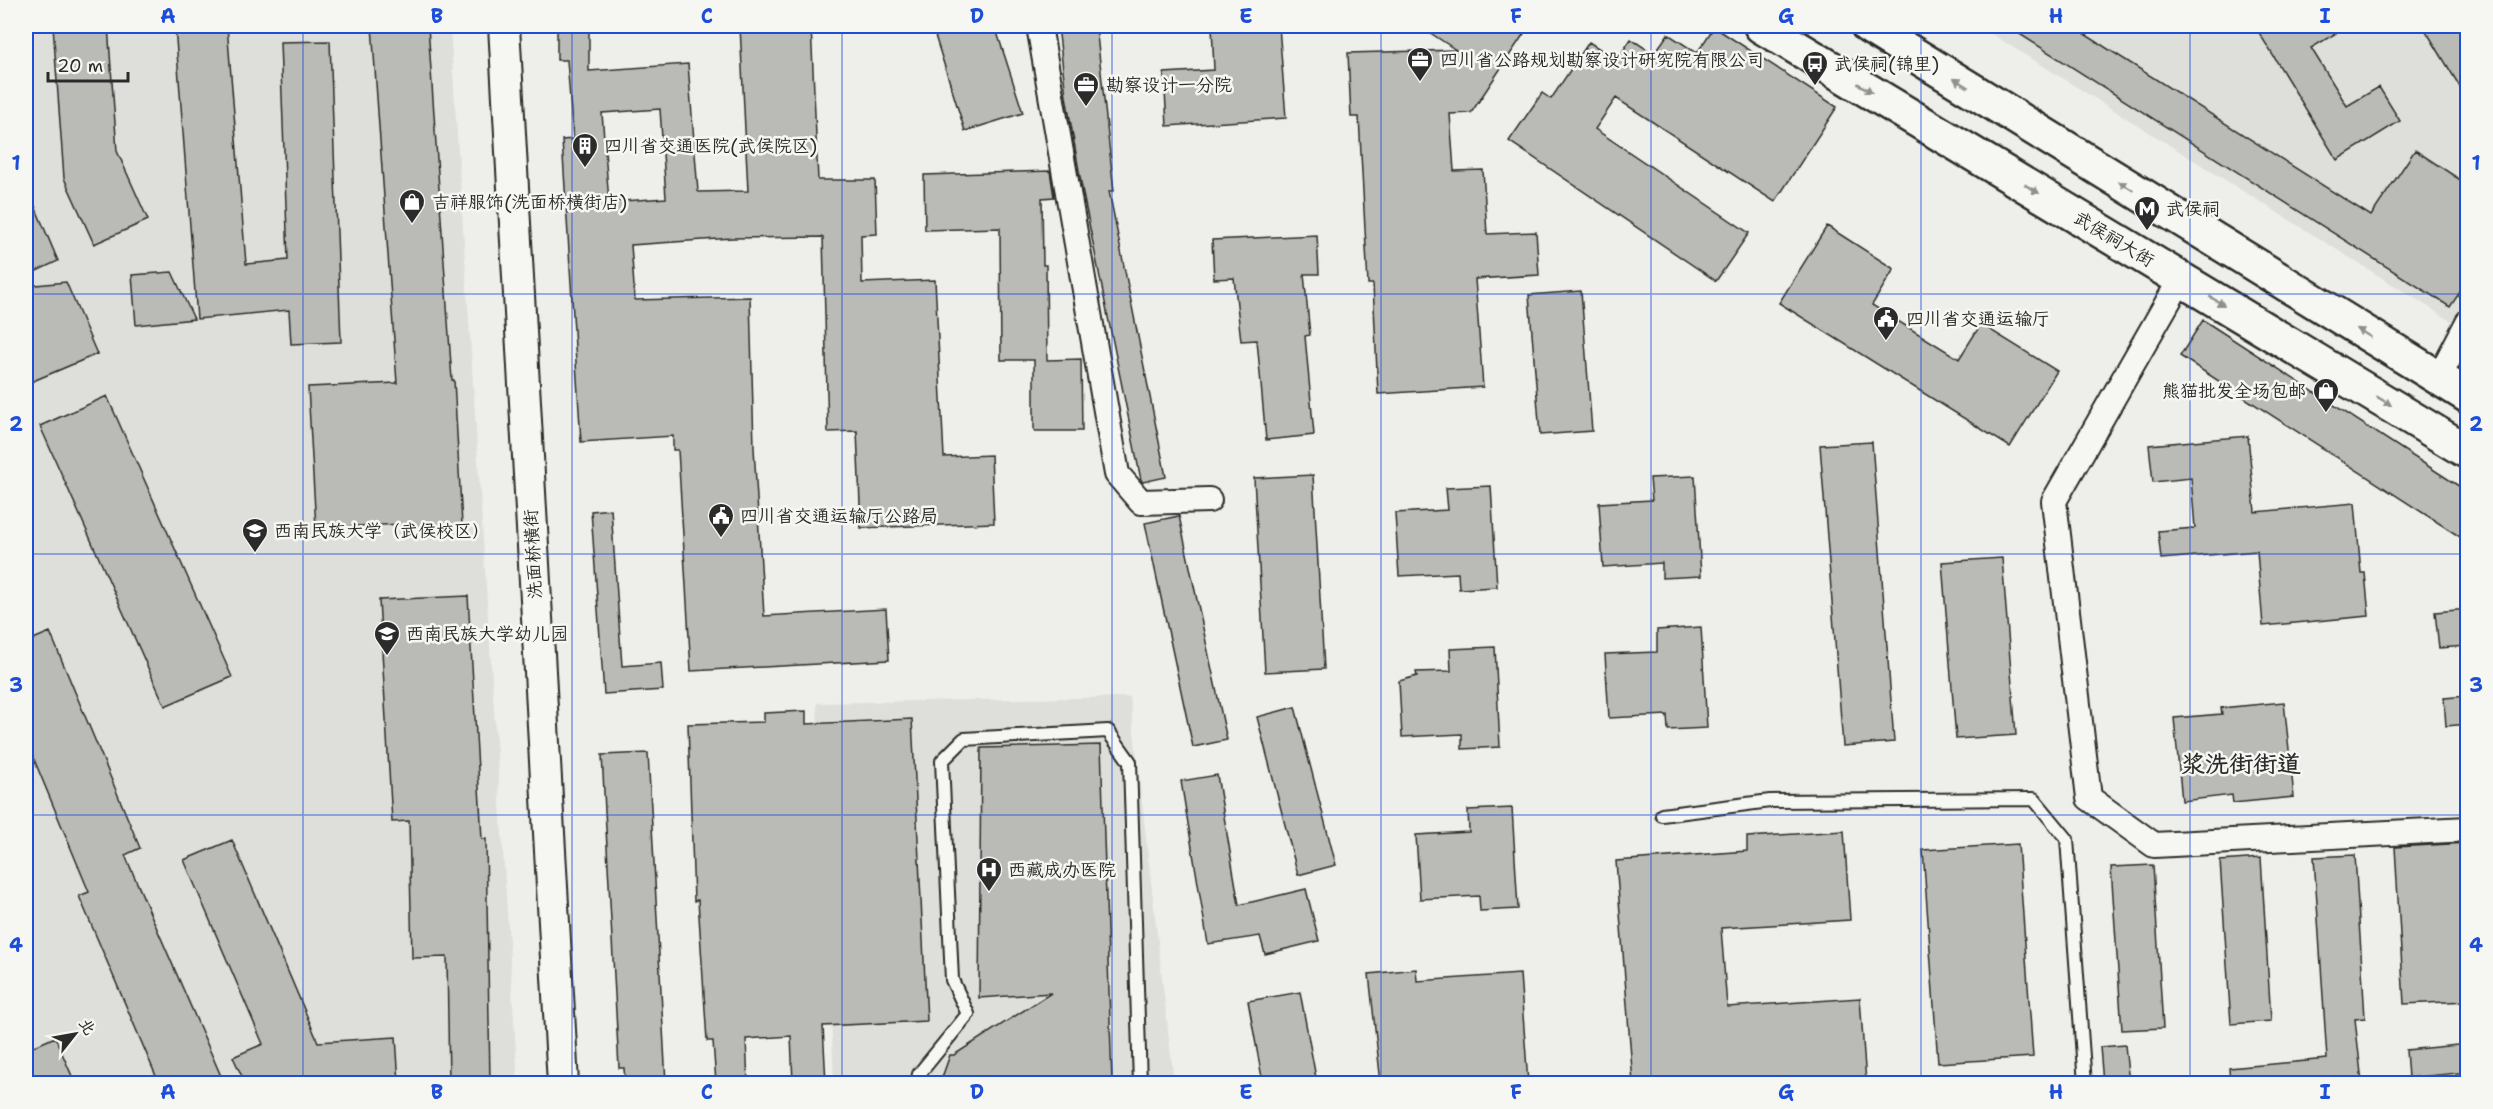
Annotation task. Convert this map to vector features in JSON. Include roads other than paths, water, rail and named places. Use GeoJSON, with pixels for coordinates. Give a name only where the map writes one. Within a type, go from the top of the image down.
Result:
{"type":"FeatureCollection","features":[{"type":"Feature","properties":{"kind":"main road","name":"武侯祠大街"},"geometry":{"type":"LineString","coordinates":[[1761,26],[2468,452]]}},
{"type":"Feature","properties":{"kind":"main road"},"geometry":{"type":"LineString","coordinates":[[1868,26],[2468,396]]}},
{"type":"Feature","properties":{"kind":"street","name":"洗面桥横街"},"geometry":{"type":"LineString","coordinates":[[504,26],[563,1083]]}},
{"type":"Feature","properties":{"kind":"street"},"geometry":{"type":"LineString","coordinates":[[1039,26],[1117,474],[1141,502],[1209,500]]}},
{"type":"Feature","properties":{"kind":"street"},"geometry":{"type":"LineString","coordinates":[[2181,279],[2054,501],[2089,798],[2154,845],[2468,830]]}},
{"type":"Feature","properties":{"kind":"street"},"geometry":{"type":"LineString","coordinates":[[2438,379],[2468,322]]}},
{"type":"Feature","properties":{"kind":"lane"},"geometry":{"type":"LineString","coordinates":[[917,1083],[920,1074],[968,1014],[952,980],[942,760],[964,738],[1108,731],[1130,762],[1140,1083]]}},
{"type":"Feature","properties":{"kind":"lane"},"geometry":{"type":"LineString","coordinates":[[1662,815],[1770,801],[2034,799],[2067,839],[2085,1083]]}},
{"type":"Feature","properties":{"kind":"place","name":"四川省公路规划勘察设计研究院有限公司"},"geometry":{"type":"Point","coordinates":[1420,83]}},
{"type":"Feature","properties":{"kind":"place","name":"武侯祠(锦里)"},"geometry":{"type":"Point","coordinates":[1815,87]}},
{"type":"Feature","properties":{"kind":"place","name":"勘察设计一分院"},"geometry":{"type":"Point","coordinates":[1086,108]}},
{"type":"Feature","properties":{"kind":"place","name":"四川省交通医院(武侯院区)"},"geometry":{"type":"Point","coordinates":[585,169]}},
{"type":"Feature","properties":{"kind":"place","name":"吉祥服饰(洗面桥横街店)"},"geometry":{"type":"Point","coordinates":[412,225]}},
{"type":"Feature","properties":{"kind":"place","name":"武侯祠"},"geometry":{"type":"Point","coordinates":[2147,232]}},
{"type":"Feature","properties":{"kind":"place","name":"四川省交通运输厅"},"geometry":{"type":"Point","coordinates":[1886,342]}},
{"type":"Feature","properties":{"kind":"place","name":"熊猫批发全场包邮"},"geometry":{"type":"Point","coordinates":[2326,414]}},
{"type":"Feature","properties":{"kind":"place","name":"四川省交通运输厅公路局"},"geometry":{"type":"Point","coordinates":[721,539]}},
{"type":"Feature","properties":{"kind":"place","name":"西南民族大学（武侯校区）"},"geometry":{"type":"Point","coordinates":[255,554]}},
{"type":"Feature","properties":{"kind":"place","name":"西南民族大学幼儿园"},"geometry":{"type":"Point","coordinates":[387,657]}},
{"type":"Feature","properties":{"kind":"place","name":"西藏成办医院"},"geometry":{"type":"Point","coordinates":[989,893]}},
{"type":"Feature","properties":{"kind":"district","name":"浆洗街街道"},"geometry":{"type":"Point","coordinates":[2241,764]}}]}
